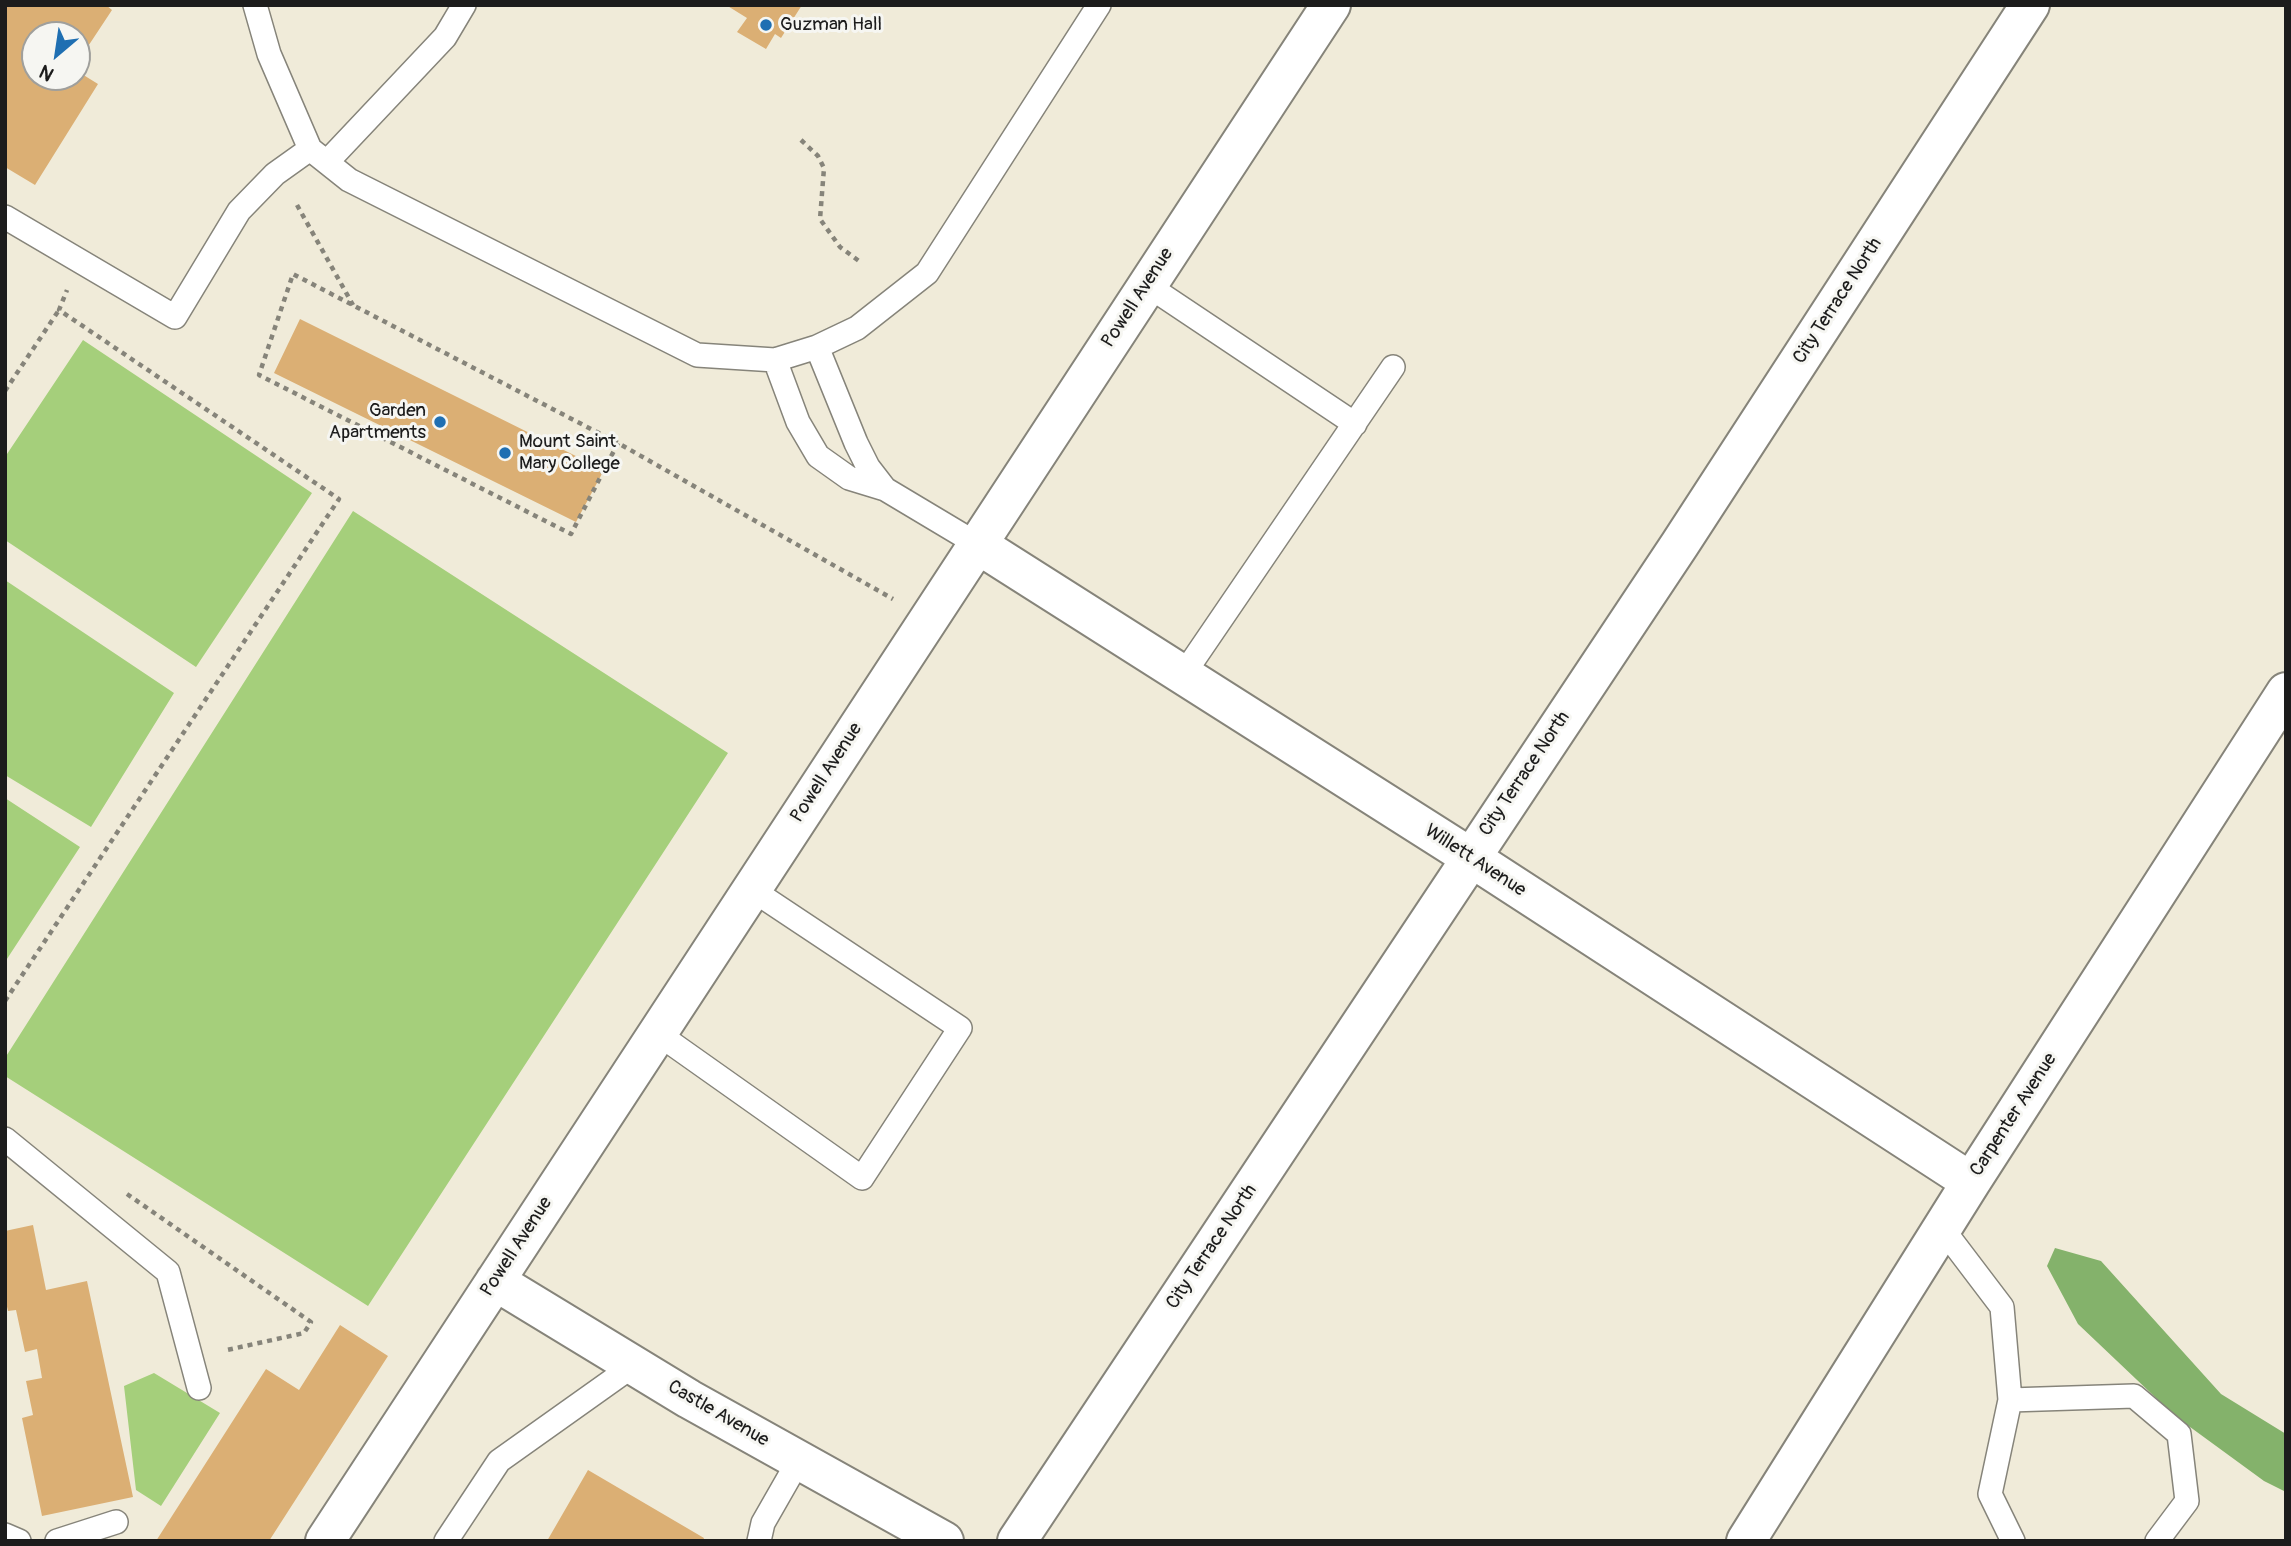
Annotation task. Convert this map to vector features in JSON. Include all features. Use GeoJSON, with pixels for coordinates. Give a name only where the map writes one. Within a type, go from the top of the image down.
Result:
{"type":"FeatureCollection","features":[{"type":"Feature","properties":{"kind":"street","name":"Powell Avenue"},"geometry":{"type":"LineString","coordinates":[[325,1541],[1331,5]]}},
{"type":"Feature","properties":{"kind":"street","name":"City Terrace North"},"geometry":{"type":"LineString","coordinates":[[1017,1541],[1680,544],[2030,5]]}},
{"type":"Feature","properties":{"kind":"street","name":"Willett Avenue"},"geometry":{"type":"LineString","coordinates":[[977,544],[1470,857],[1970,1182]]}},
{"type":"Feature","properties":{"kind":"street","name":"Carpenter Avenue"},"geometry":{"type":"LineString","coordinates":[[1746,1541],[1970,1182],[2286,692]]}},
{"type":"Feature","properties":{"kind":"street","name":"Castle Avenue"},"geometry":{"type":"LineString","coordinates":[[495,1281],[634,1365],[944,1541]]}},
{"type":"Feature","properties":{"kind":"lane"},"geometry":{"type":"LineString","coordinates":[[255,5],[269,54],[319,155],[349,180],[697,355],[775,360],[817,346],[857,328],[928,273],[1099,5]]}},
{"type":"Feature","properties":{"kind":"lane"},"geometry":{"type":"LineString","coordinates":[[5,216],[175,317],[239,211],[275,174],[319,155],[445,37],[464,5]]}},
{"type":"Feature","properties":{"kind":"lane"},"geometry":{"type":"LineString","coordinates":[[1147,285],[1355,424]]}},
{"type":"Feature","properties":{"kind":"lane"},"geometry":{"type":"LineString","coordinates":[[817,346],[856,443],[868,467],[886,489]]}},
{"type":"Feature","properties":{"kind":"lane"},"geometry":{"type":"LineString","coordinates":[[775,360],[798,422],[818,456],[849,478],[886,489],[977,544]]}},
{"type":"Feature","properties":{"kind":"lane"},"geometry":{"type":"LineString","coordinates":[[1183,675],[1394,367]]}},
{"type":"Feature","properties":{"kind":"lane"},"geometry":{"type":"LineString","coordinates":[[657,1033],[862,1178],[960,1028],[751,889]]}},
{"type":"Feature","properties":{"kind":"lane"},"geometry":{"type":"LineString","coordinates":[[5,1139],[168,1272],[200,1388]]}},
{"type":"Feature","properties":{"kind":"lane"},"geometry":{"type":"LineString","coordinates":[[1942,1228],[2002,1307],[2010,1400],[1990,1494],[2014,1541]]}},
{"type":"Feature","properties":{"kind":"lane"},"geometry":{"type":"LineString","coordinates":[[446,1541],[499,1461],[634,1365]]}},
{"type":"Feature","properties":{"kind":"lane"},"geometry":{"type":"LineString","coordinates":[[2010,1400],[2134,1396],[2179,1434],[2187,1501],[2157,1541]]}},
{"type":"Feature","properties":{"kind":"lane"},"geometry":{"type":"LineString","coordinates":[[759,1541],[763,1523],[799,1460]]}},
{"type":"Feature","properties":{"kind":"lane"},"geometry":{"type":"LineString","coordinates":[[57,1541],[116,1522]]}},
{"type":"Feature","properties":{"kind":"lane"},"geometry":{"type":"LineString","coordinates":[[5,1535],[19,1541]]}},
{"type":"Feature","properties":{"kind":"path"},"geometry":{"type":"LineString","coordinates":[[801,140],[818,156],[824,168],[820,219],[841,247],[859,261]]}},
{"type":"Feature","properties":{"kind":"path"},"geometry":{"type":"LineString","coordinates":[[297,205],[353,305]]}},
{"type":"Feature","properties":{"kind":"path"},"geometry":{"type":"LineString","coordinates":[[618,443],[571,534],[258,375],[293,274],[618,443],[892,599]]}},
{"type":"Feature","properties":{"kind":"path"},"geometry":{"type":"LineString","coordinates":[[5,391],[59,310],[74,281]]}},
{"type":"Feature","properties":{"kind":"path"},"geometry":{"type":"LineString","coordinates":[[5,1001],[339,499],[59,310]]}},
{"type":"Feature","properties":{"kind":"green space"},"geometry":{"type":"Polygon","coordinates":[[[83,340],[312,493],[196,667],[5,540],[5,457],[83,340]]]}},
{"type":"Feature","properties":{"kind":"green space"},"geometry":{"type":"Polygon","coordinates":[[[353,511],[728,753],[368,1306],[5,1076],[5,1058],[353,511]]]}},
{"type":"Feature","properties":{"kind":"green space"},"geometry":{"type":"Polygon","coordinates":[[[5,580],[174,693],[91,827],[5,775],[5,580]]]}},
{"type":"Feature","properties":{"kind":"green space"},"geometry":{"type":"Polygon","coordinates":[[[5,798],[80,847],[5,962],[5,798]]]}},
{"type":"Feature","properties":{"kind":"green space"},"geometry":{"type":"Polygon","coordinates":[[[2055,1248],[2101,1261],[2221,1394],[2286,1434],[2286,1492],[2264,1481],[2175,1416],[2078,1324],[2047,1266],[2055,1248]]]}},
{"type":"Feature","properties":{"kind":"green space"},"geometry":{"type":"Polygon","coordinates":[[[154,1373],[220,1413],[161,1506],[136,1490],[124,1386],[154,1373]]]}},
{"type":"Feature","properties":{"kind":"building"},"geometry":{"type":"Polygon","coordinates":[[[5,5],[106,5],[112,10],[91,42],[91,21],[21,21],[21,91],[91,91],[91,80],[98,84],[35,185],[5,167],[5,5]]]}},
{"type":"Feature","properties":{"kind":"building","name":"Guzman Hall"},"geometry":{"type":"Polygon","coordinates":[[[726,5],[802,5],[781,38],[775,34],[766,49],[737,32],[747,18],[726,5]]]}},
{"type":"Feature","properties":{"kind":"building","name":"Garden Apartments"},"geometry":{"type":"Polygon","coordinates":[[[300,319],[604,470],[576,522],[274,373],[300,319]]]}},
{"type":"Feature","properties":{"kind":"building"},"geometry":{"type":"Polygon","coordinates":[[[33,1225],[46,1290],[87,1281],[133,1497],[42,1516],[22,1418],[33,1415],[26,1381],[42,1378],[37,1349],[25,1352],[16,1310],[8,1311],[5,1298],[5,1231],[33,1225]]]}},
{"type":"Feature","properties":{"kind":"building"},"geometry":{"type":"Polygon","coordinates":[[[340,1325],[388,1356],[269,1541],[156,1541],[266,1369],[299,1390],[340,1325]]]}},
{"type":"Feature","properties":{"kind":"building"},"geometry":{"type":"Polygon","coordinates":[[[588,1470],[704,1538],[703,1541],[547,1541],[588,1470]]]}},
{"type":"Feature","properties":{"kind":"place","name":"Guzman Hall"},"geometry":{"type":"Point","coordinates":[766,25]}},
{"type":"Feature","properties":{"kind":"place","name":"Garden Apartments"},"geometry":{"type":"Point","coordinates":[440,422]}},
{"type":"Feature","properties":{"kind":"place","name":"Mount Saint Mary College"},"geometry":{"type":"Point","coordinates":[505,453]}}]}
